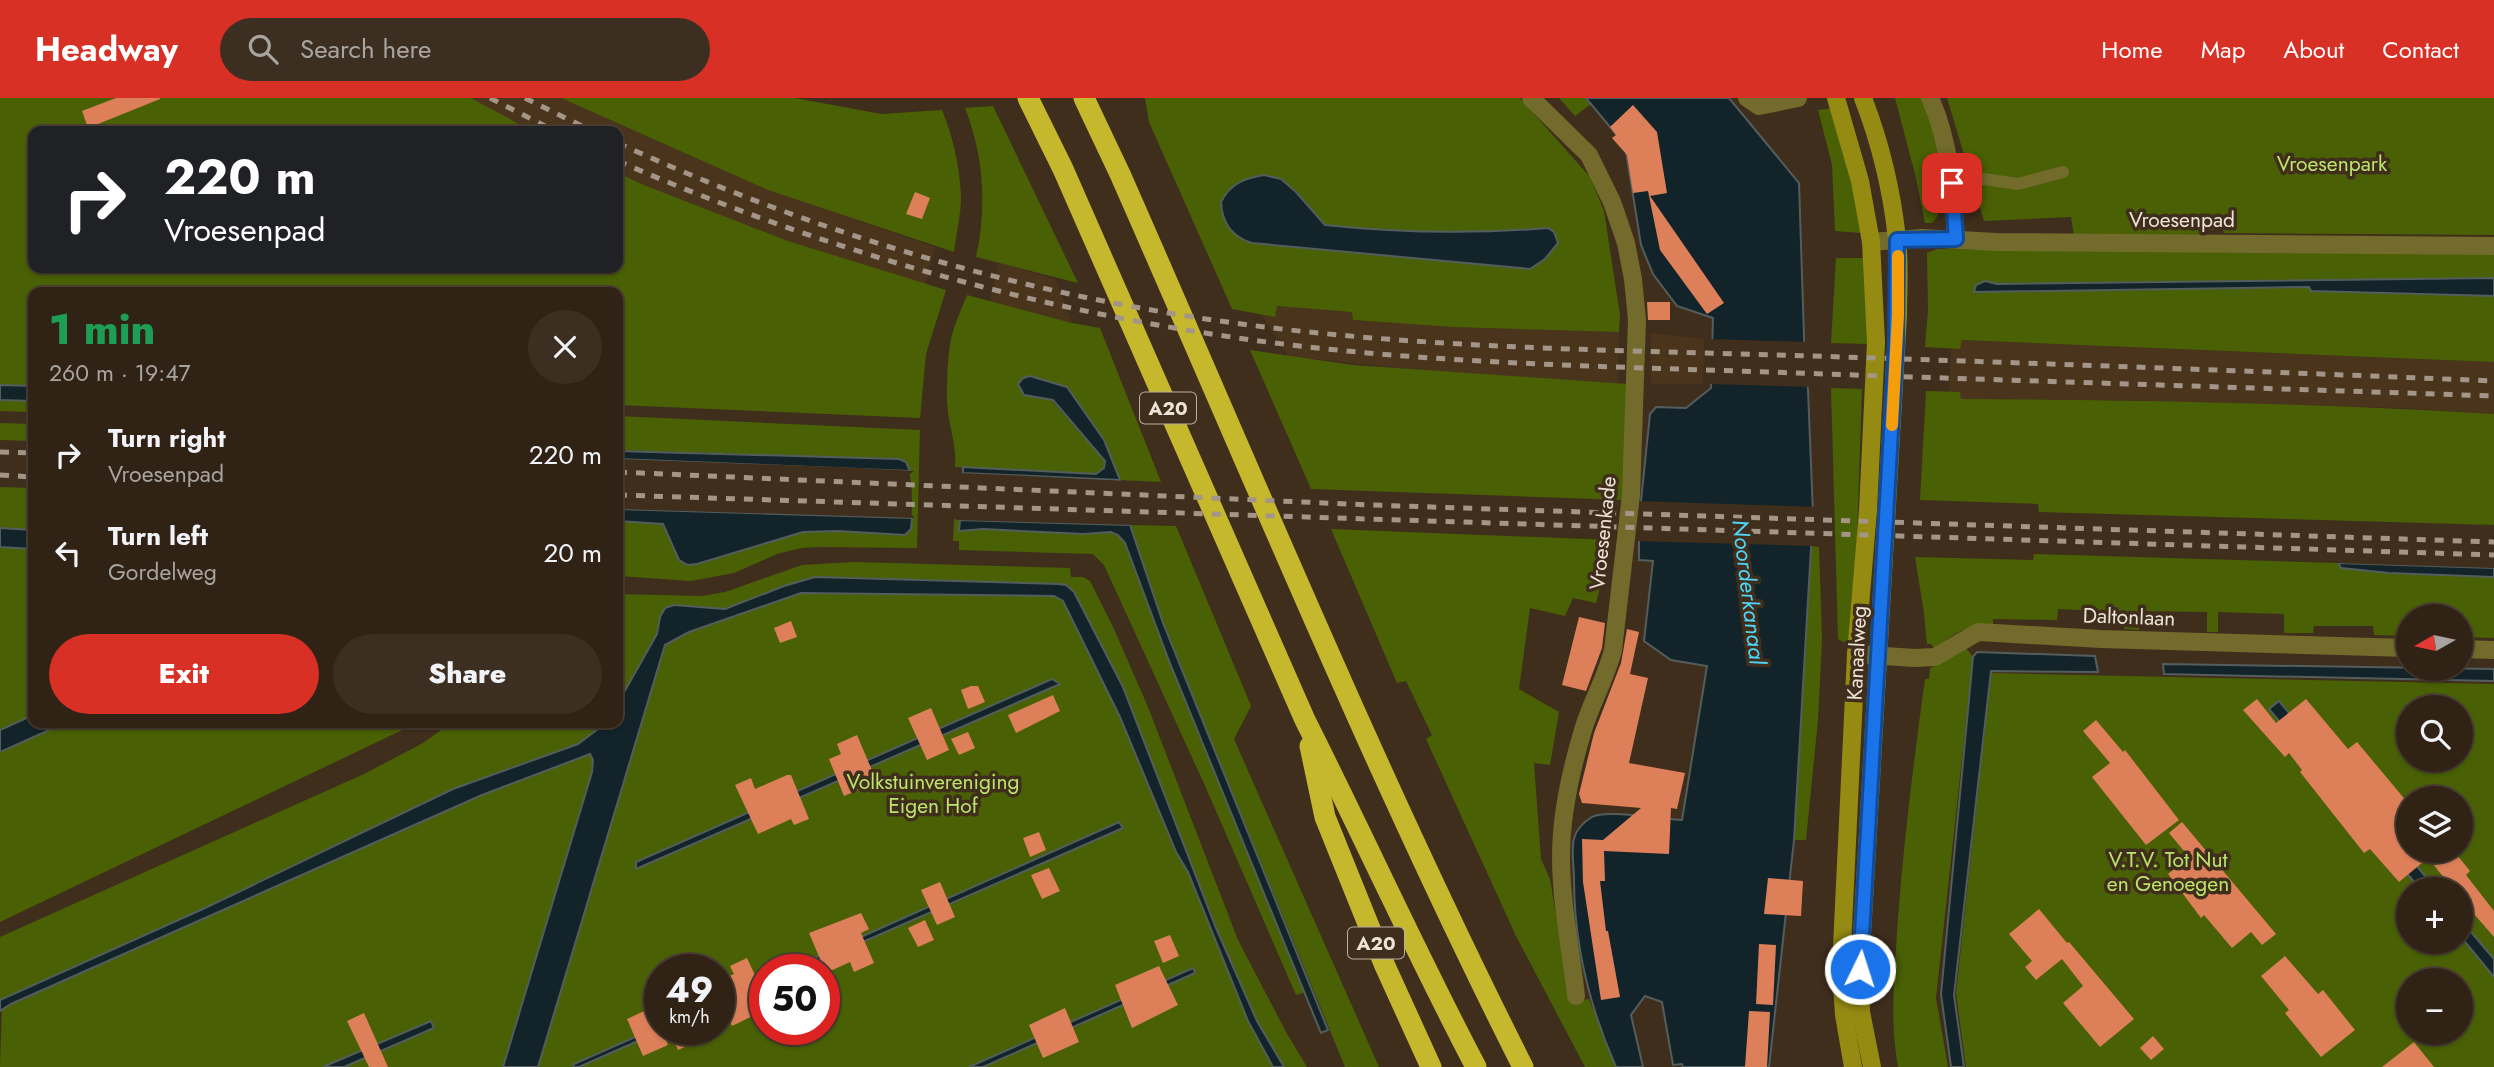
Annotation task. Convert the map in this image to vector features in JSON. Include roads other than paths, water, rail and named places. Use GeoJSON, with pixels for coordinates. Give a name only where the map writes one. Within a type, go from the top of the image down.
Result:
{"type":"FeatureCollection","features":[{"type":"Feature","properties":{"kind":"highway","name":"A20"},"geometry":{"type":"LineString","coordinates":[[1028,98],[1063,169],[1305,720],[1425,969],[1476,1067]]}},
{"type":"Feature","properties":{"kind":"highway","name":"A20"},"geometry":{"type":"LineString","coordinates":[[1084,98],[1126,187],[1409,831],[1465,952],[1523,1067]]}},
{"type":"Feature","properties":{"kind":"highway","name":"A20"},"geometry":{"type":"LineString","coordinates":[[1305,720],[1325,817],[1385,967],[1432,1067]]}},
{"type":"Feature","properties":{"kind":"main road","name":"Kanaalweg"},"geometry":{"type":"LineString","coordinates":[[1836,98],[1860,181],[1871,242],[1876,342],[1868,510],[1856,654],[1841,968],[1844,1015],[1853,1067]]}},
{"type":"Feature","properties":{"kind":"main road","name":"Kanaalweg"},"geometry":{"type":"LineString","coordinates":[[1863,98],[1887,184],[1897,240],[1898,315],[1860,969],[1861,1012],[1872,1067]]}},
{"type":"Feature","properties":{"kind":"street","name":"Vroesenkade"},"geometry":{"type":"LineString","coordinates":[[1531,98],[1589,155],[1612,202],[1626,243],[1637,320],[1631,495],[1613,650],[1610,665],[1583,729],[1566,806],[1561,853],[1576,996]]}},
{"type":"Feature","properties":{"kind":"street"},"geometry":{"type":"LineString","coordinates":[[1747,98],[1759,106],[1798,98]]}},
{"type":"Feature","properties":{"kind":"street"},"geometry":{"type":"LineString","coordinates":[[1930,98],[1942,133],[1952,183],[1956,239]]}},
{"type":"Feature","properties":{"kind":"street","name":"Vroesenpad"},"geometry":{"type":"LineString","coordinates":[[1871,242],[1956,239],[2010,242],[2494,246]]}},
{"type":"Feature","properties":{"kind":"street","name":"Daltonlaan"},"geometry":{"type":"LineString","coordinates":[[1856,654],[1935,657],[1978,632],[2101,639],[2396,648]]}},
{"type":"Feature","properties":{"kind":"street"},"geometry":{"type":"LineString","coordinates":[[2473,649],[2494,650]]}},
{"type":"Feature","properties":{"kind":"lane"},"geometry":{"type":"LineString","coordinates":[[1952,183],[1970,177],[2018,184],[2063,172]]}},
{"type":"Feature","properties":{"kind":"water","name":"Noorderkanaal"},"geometry":{"type":"Polygon","coordinates":[[[1586,98],[1729,98],[1799,183],[1813,514],[1794,840],[1769,1067],[1673,1065],[1662,1002],[1645,996],[1631,1015],[1643,1067],[1616,1067],[1598,1021],[1580,952],[1573,845],[1574,837],[1583,823],[1592,817],[1609,814],[1682,820],[1707,666],[1671,660],[1644,641],[1653,561],[1639,560],[1639,520],[1650,414],[1656,407],[1686,408],[1711,388],[1713,318],[1677,306],[1653,274],[1641,245],[1625,145],[1586,98]]]}},
{"type":"Feature","properties":{"kind":"water"},"geometry":{"type":"Polygon","coordinates":[[[1264,175],[1281,179],[1325,225],[1436,232],[1548,228],[1554,232],[1558,243],[1545,259],[1530,269],[1252,243],[1229,228],[1223,216],[1221,202],[1238,183],[1264,175]]]}},
{"type":"Feature","properties":{"kind":"water"},"geometry":{"type":"Polygon","coordinates":[[[2494,278],[2494,296],[2311,291],[2309,287],[1974,292],[1976,285],[1985,281],[1997,284],[2494,278]]]}},
{"type":"Feature","properties":{"kind":"water"},"geometry":{"type":"Polygon","coordinates":[[[1030,376],[1067,387],[1104,440],[1120,480],[963,473],[963,467],[1096,474],[1104,468],[1105,461],[1053,400],[1024,395],[1018,384],[1023,378],[1030,376]]]}},
{"type":"Feature","properties":{"kind":"water"},"geometry":{"type":"Polygon","coordinates":[[[0,385],[28,386],[28,401],[0,400],[0,385]]]}},
{"type":"Feature","properties":{"kind":"water"},"geometry":{"type":"Polygon","coordinates":[[[623,451],[899,459],[906,462],[910,471],[623,459],[623,451]]]}},
{"type":"Feature","properties":{"kind":"water"},"geometry":{"type":"Polygon","coordinates":[[[623,509],[912,518],[911,529],[905,535],[803,532],[688,565],[679,560],[663,524],[623,521],[623,509]]]}},
{"type":"Feature","properties":{"kind":"water"},"geometry":{"type":"Polygon","coordinates":[[[960,520],[1130,525],[1163,623],[1328,1030],[1321,1033],[1169,661],[1125,543],[1111,532],[1083,534],[983,529],[959,531],[960,520]]]}},
{"type":"Feature","properties":{"kind":"water"},"geometry":{"type":"Polygon","coordinates":[[[0,528],[28,530],[28,549],[0,547],[0,528]]]}},
{"type":"Feature","properties":{"kind":"water"},"geometry":{"type":"Polygon","coordinates":[[[2338,563],[2494,568],[2494,577],[2389,573],[2341,568],[2338,563]]]}},
{"type":"Feature","properties":{"kind":"water"},"geometry":{"type":"Polygon","coordinates":[[[815,577],[1059,584],[1066,585],[1074,592],[1123,687],[1216,928],[1257,1021],[1284,1067],[1273,1067],[1248,1021],[1188,872],[1176,852],[1120,717],[1063,601],[1054,596],[801,593],[689,632],[665,645],[538,1067],[503,1067],[592,772],[593,760],[590,754],[482,795],[0,1011],[0,1000],[205,908],[453,789],[578,744],[599,728],[623,728],[623,694],[657,634],[660,617],[665,608],[674,605],[725,609],[815,577]]]}},
{"type":"Feature","properties":{"kind":"water"},"geometry":{"type":"Polygon","coordinates":[[[1977,652],[2095,656],[2098,672],[1991,671],[1954,995],[1964,1067],[1951,1067],[1941,994],[1973,657],[1977,652]]]}},
{"type":"Feature","properties":{"kind":"water"},"geometry":{"type":"Polygon","coordinates":[[[2163,664],[2396,668],[2396,679],[2164,674],[2163,664]]]}},
{"type":"Feature","properties":{"kind":"water"},"geometry":{"type":"Polygon","coordinates":[[[2473,669],[2494,669],[2494,681],[2473,681],[2473,669]]]}},
{"type":"Feature","properties":{"kind":"water"},"geometry":{"type":"Polygon","coordinates":[[[1052,679],[1060,684],[636,869],[636,862],[1052,679]]]}},
{"type":"Feature","properties":{"kind":"water"},"geometry":{"type":"Polygon","coordinates":[[[2279,701],[2396,841],[2396,860],[2269,709],[2279,701]]]}},
{"type":"Feature","properties":{"kind":"water"},"geometry":{"type":"Polygon","coordinates":[[[28,717],[28,728],[54,728],[0,752],[0,730],[28,717]]]}},
{"type":"Feature","properties":{"kind":"water"},"geometry":{"type":"Polygon","coordinates":[[[1119,822],[1123,828],[835,954],[823,954],[1119,822]]]}},
{"type":"Feature","properties":{"kind":"water"},"geometry":{"type":"Polygon","coordinates":[[[2398,863],[2414,863],[2426,877],[2410,877],[2398,863]]]}},
{"type":"Feature","properties":{"kind":"water"},"geometry":{"type":"Polygon","coordinates":[[[2473,934],[2494,959],[2494,977],[2473,952],[2473,934]]]}},
{"type":"Feature","properties":{"kind":"water"},"geometry":{"type":"Polygon","coordinates":[[[1193,968],[1195,973],[983,1067],[969,1067],[1193,968]]]}},
{"type":"Feature","properties":{"kind":"water"},"geometry":{"type":"Polygon","coordinates":[[[431,1021],[434,1028],[344,1067],[323,1067],[431,1021]]]}},
{"type":"Feature","properties":{"kind":"water"},"geometry":{"type":"Polygon","coordinates":[[[644,1033],[644,1038],[579,1067],[573,1067],[574,1064],[644,1033]]]}},
{"type":"Feature","properties":{"kind":"railway"},"geometry":{"type":"LineString","coordinates":[[490,98],[545,126]]}},
{"type":"Feature","properties":{"kind":"railway"},"geometry":{"type":"LineString","coordinates":[[525,98],[582,126]]}},
{"type":"Feature","properties":{"kind":"railway"},"geometry":{"type":"LineString","coordinates":[[623,145],[745,197],[943,263],[1078,296],[1232,323],[1406,341],[1494,346],[2494,381]]}},
{"type":"Feature","properties":{"kind":"railway"},"geometry":{"type":"LineString","coordinates":[[623,163],[785,227],[956,280],[1131,320],[1308,347],[1430,358],[1552,364],[2494,396]]}},
{"type":"Feature","properties":{"kind":"railway"},"geometry":{"type":"LineString","coordinates":[[0,452],[28,453]]}},
{"type":"Feature","properties":{"kind":"railway"},"geometry":{"type":"LineString","coordinates":[[623,472],[1371,505],[2494,542]]}},
{"type":"Feature","properties":{"kind":"railway"},"geometry":{"type":"LineString","coordinates":[[0,475],[28,477]]}},
{"type":"Feature","properties":{"kind":"railway"},"geometry":{"type":"LineString","coordinates":[[623,495],[2494,555]]}},
{"type":"Feature","properties":{"kind":"park label","name":"Vroesenpark"},"geometry":{"type":"Point","coordinates":[2332,164]}},
{"type":"Feature","properties":{"kind":"park label","name":"Volkstuinvereniging Eigen Hof"},"geometry":{"type":"Point","coordinates":[933,794]}},
{"type":"Feature","properties":{"kind":"park label","name":"V.T.V. Tot Nut en Genoegen"},"geometry":{"type":"Point","coordinates":[2168,872]}}]}
